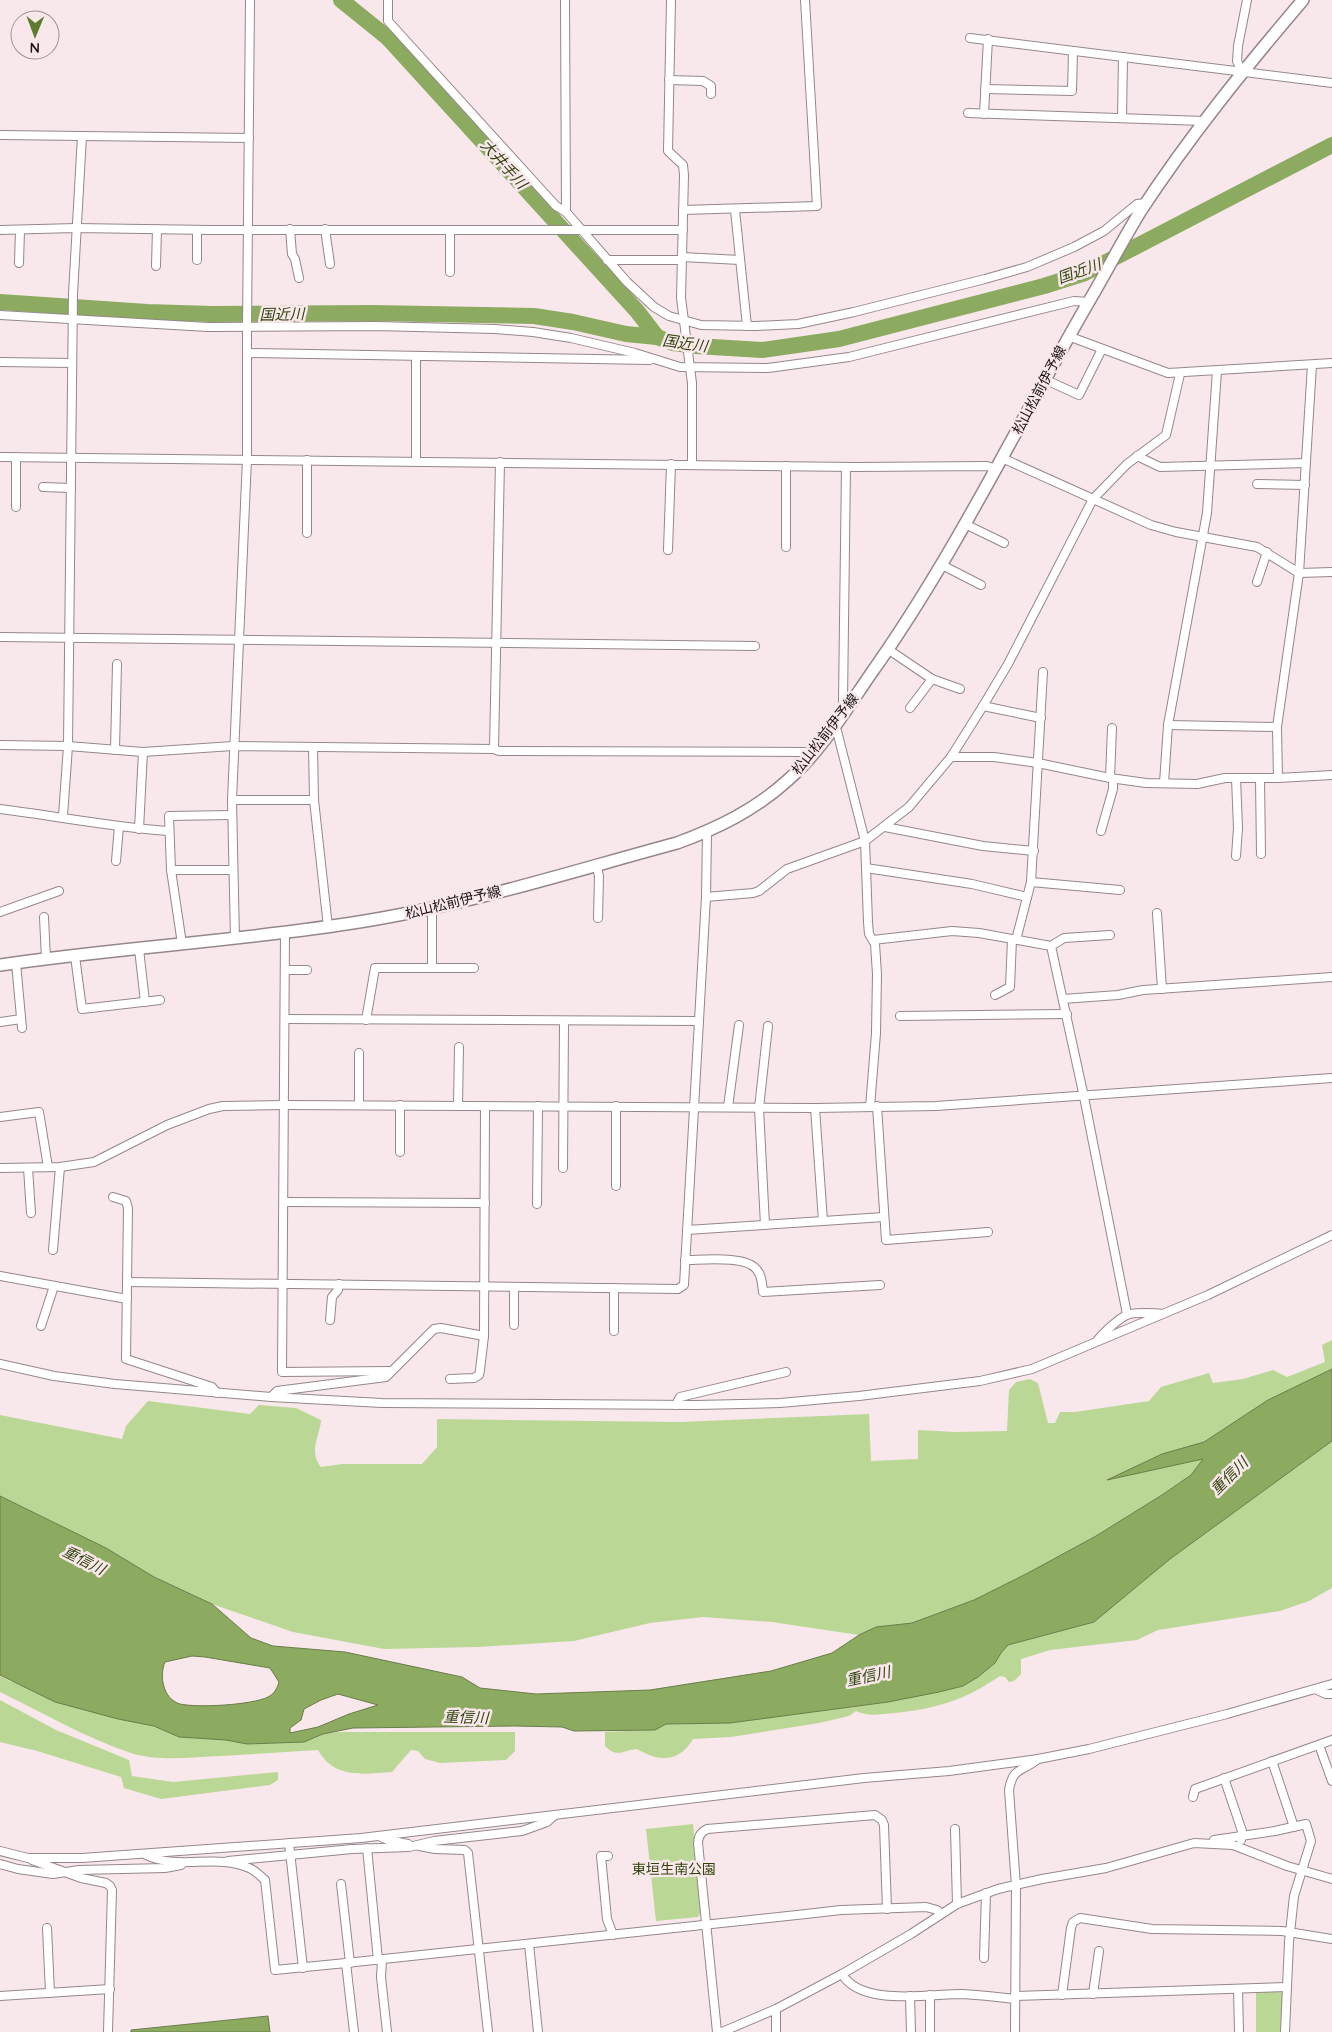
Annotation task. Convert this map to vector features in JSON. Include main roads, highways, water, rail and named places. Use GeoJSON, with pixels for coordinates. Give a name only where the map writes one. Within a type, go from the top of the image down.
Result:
{"type":"FeatureCollection","features":[{"type":"Feature","properties":{"kind":"main road","name":"松山松前伊予線"},"geometry":{"type":"LineString","coordinates":[[0,965],[285,933],[432,908],[677,843],[707,832],[749,810],[770,796],[812,754],[889,650],[942,565],[1068,336],[1147,203],[1204,120],[1303,0]]}},
{"type":"Feature","properties":{"kind":"water","name":"重信川"},"geometry":{"type":"Polygon","coordinates":[[[1332,1369],[1332,1441],[1170,1559],[1094,1622],[1008,1645],[995,1663],[978,1677],[963,1686],[939,1692],[888,1702],[730,1723],[666,1724],[655,1730],[574,1731],[562,1727],[515,1726],[353,1728],[323,1734],[304,1742],[247,1744],[226,1740],[179,1737],[154,1726],[118,1719],[55,1702],[0,1675],[0,1496],[106,1548],[154,1577],[212,1604],[251,1638],[273,1646],[345,1652],[462,1677],[480,1688],[536,1694],[650,1690],[771,1671],[832,1653],[859,1635],[876,1627],[912,1623],[974,1600],[1096,1536],[1191,1475],[1203,1459],[1107,1480],[1162,1454],[1204,1442],[1268,1400],[1332,1369]],[[192,1656],[165,1662],[163,1668],[162,1674],[166,1692],[174,1701],[180,1704],[199,1706],[225,1705],[260,1700],[272,1694],[279,1682],[270,1668],[192,1656]],[[338,1694],[304,1709],[301,1720],[290,1728],[290,1733],[318,1727],[349,1714],[378,1705],[338,1694]]]}},
{"type":"Feature","properties":{"kind":"water"},"geometry":{"type":"Polygon","coordinates":[[[268,2016],[270,2032],[131,2032],[131,2030],[268,2016]]]}},
{"type":"Feature","properties":{"kind":"waterway","name":"大井手川"},"geometry":{"type":"LineString","coordinates":[[341,0],[388,38],[637,311],[657,337]]}},
{"type":"Feature","properties":{"kind":"waterway","name":"国近川"},"geometry":{"type":"LineString","coordinates":[[0,302],[147,312],[212,314],[373,313],[534,316],[573,322],[626,334],[657,337],[673,343],[762,350],[839,339],[1044,286],[1085,273],[1332,145]]}},
{"type":"Feature","properties":{"kind":"park label","name":"東垣生南公園"},"geometry":{"type":"Point","coordinates":[674,1869]}}]}
